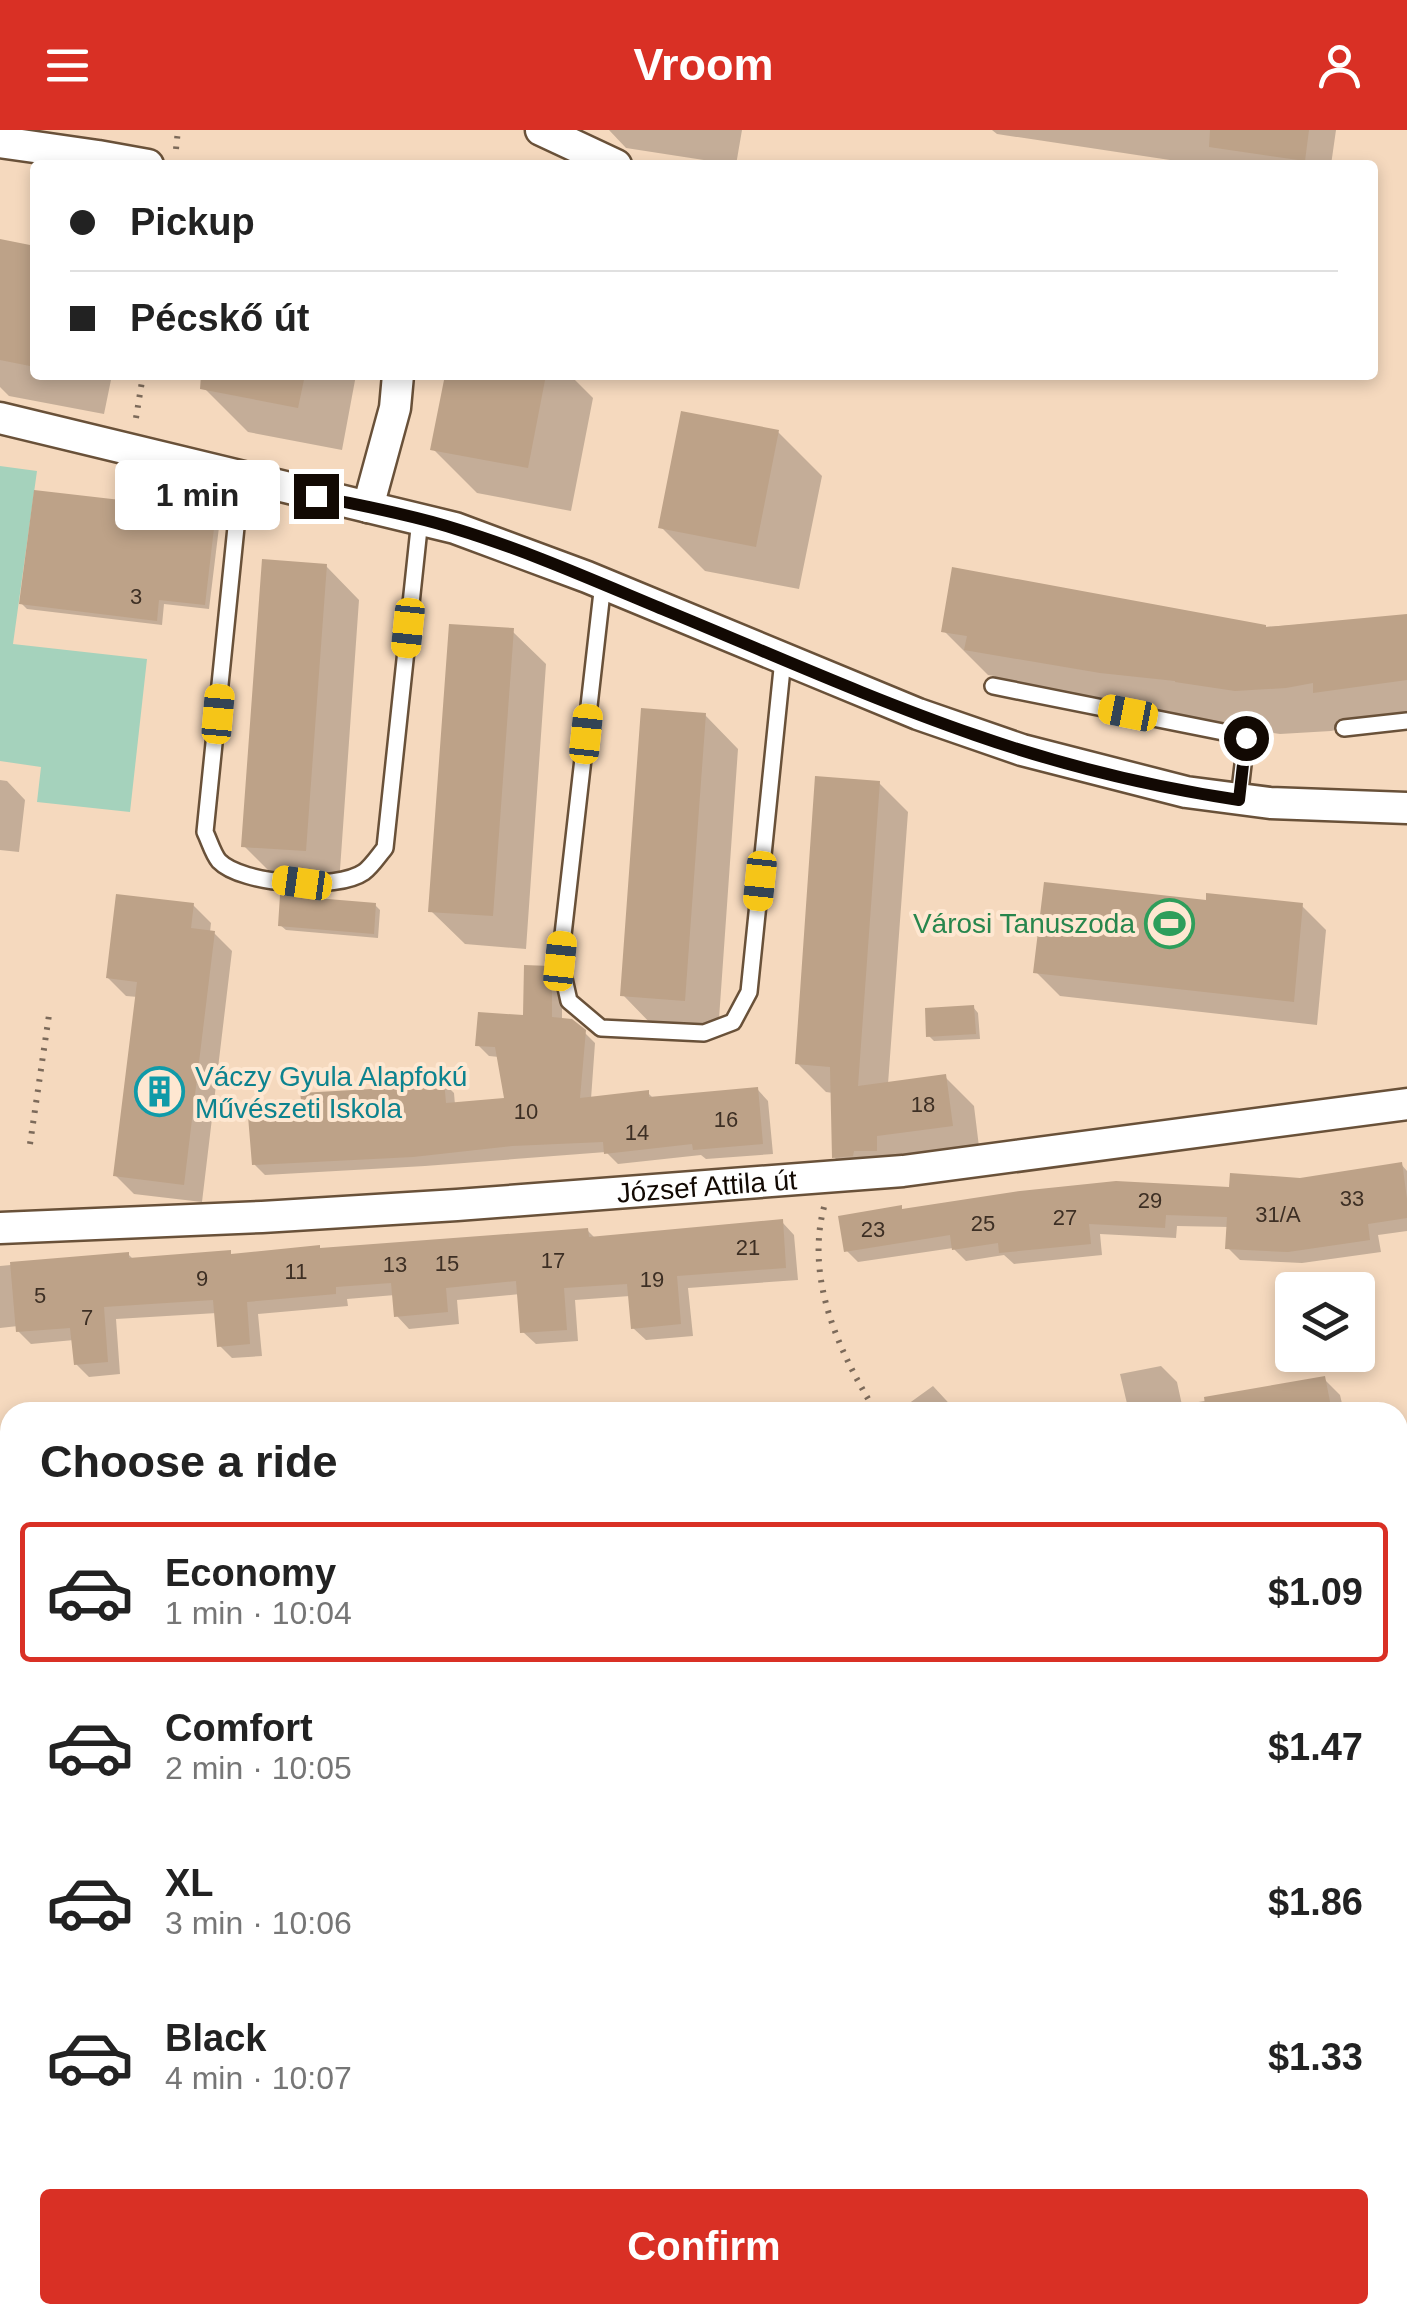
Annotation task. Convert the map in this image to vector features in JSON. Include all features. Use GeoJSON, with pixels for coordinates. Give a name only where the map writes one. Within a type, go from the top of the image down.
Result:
{"type":"FeatureCollection","features":[{"type":"Feature","properties":{"kind":"street"},"geometry":{"type":"LineString","coordinates":[[541,130],[605,160]]}},
{"type":"Feature","properties":{"kind":"street"},"geometry":{"type":"LineString","coordinates":[[0,142],[120,160]]}},
{"type":"Feature","properties":{"kind":"street"},"geometry":{"type":"LineString","coordinates":[[368,507],[395,408],[398,380]]}},
{"type":"Feature","properties":{"kind":"street"},"geometry":{"type":"LineString","coordinates":[[0,418],[420,519],[487,540],[918,714],[1022,750],[1186,792],[1239,800],[1407,808]]}},
{"type":"Feature","properties":{"kind":"street","name":"József Attila út"},"geometry":{"type":"LineString","coordinates":[[0,1228],[320,1214],[832,1177],[1407,1104]]}},
{"type":"Feature","properties":{"kind":"lane"},"geometry":{"type":"LineString","coordinates":[[241,478],[206,832],[220,861],[246,876],[302,883],[336,882],[364,872],[385,848],[420,519]]}},
{"type":"Feature","properties":{"kind":"lane"},"geometry":{"type":"LineString","coordinates":[[603,584],[560,961],[570,1001],[601,1028],[704,1033],[733,1022],[749,992],[783,659]]}},
{"type":"Feature","properties":{"kind":"lane"},"geometry":{"type":"LineString","coordinates":[[993,686],[1246,738],[1239,800]]}},
{"type":"Feature","properties":{"kind":"lane"},"geometry":{"type":"LineString","coordinates":[[1344,728],[1407,721]]}},
{"type":"Feature","properties":{"kind":"path"},"geometry":{"type":"LineString","coordinates":[[132,450],[142,380]]}},
{"type":"Feature","properties":{"kind":"path"},"geometry":{"type":"LineString","coordinates":[[30,1144],[48,1015]]}},
{"type":"Feature","properties":{"kind":"path"},"geometry":{"type":"LineString","coordinates":[[832,1177],[819,1225],[819,1266],[830,1326],[870,1402]]}},
{"type":"Feature","properties":{"kind":"green space"},"geometry":{"type":"Polygon","coordinates":[[[0,466],[37,471],[13,644],[147,659],[130,812],[37,802],[41,767],[0,761],[0,466]]]}},
{"type":"Feature","properties":{"kind":"building"},"geometry":{"type":"Polygon","coordinates":[[[1210,130],[1309,130],[1305,160],[1209,147],[1210,130]]]}},
{"type":"Feature","properties":{"kind":"building"},"geometry":{"type":"Polygon","coordinates":[[[0,239],[30,245],[30,366],[0,360],[0,239]]]}},
{"type":"Feature","properties":{"kind":"building"},"geometry":{"type":"Polygon","coordinates":[[[201,380],[304,380],[298,408],[200,389],[201,380]]]}},
{"type":"Feature","properties":{"kind":"building"},"geometry":{"type":"Polygon","coordinates":[[[444,380],[545,380],[528,468],[430,450],[444,380]]]}},
{"type":"Feature","properties":{"kind":"building"},"geometry":{"type":"Polygon","coordinates":[[[681,411],[779,430],[756,547],[658,528],[681,411]]]}},
{"type":"Feature","properties":{"kind":"building"},"geometry":{"type":"Polygon","coordinates":[[[34,490],[216,511],[205,605],[159,600],[157,621],[19,604],[34,490]]]}},
{"type":"Feature","properties":{"kind":"building"},"geometry":{"type":"Polygon","coordinates":[[[262,559],[327,564],[306,851],[241,847],[262,559]]]}},
{"type":"Feature","properties":{"kind":"building"},"geometry":{"type":"Polygon","coordinates":[[[952,567],[1266,627],[1407,614],[1407,680],[1313,693],[1313,683],[1235,691],[964,650],[967,636],[941,632],[952,567]]]}},
{"type":"Feature","properties":{"kind":"building"},"geometry":{"type":"Polygon","coordinates":[[[449,624],[514,628],[493,916],[428,912],[449,624]]]}},
{"type":"Feature","properties":{"kind":"building"},"geometry":{"type":"Polygon","coordinates":[[[641,708],[706,713],[685,1001],[620,996],[641,708]]]}},
{"type":"Feature","properties":{"kind":"building"},"geometry":{"type":"Polygon","coordinates":[[[815,776],[880,781],[858,1086],[946,1074],[953,1126],[877,1136],[877,1151],[854,1151],[853,1156],[832,1158],[830,1067],[795,1064],[815,776]]]}},
{"type":"Feature","properties":{"kind":"building","name":"Városi Tanuszoda"},"geometry":{"type":"Polygon","coordinates":[[[1044,882],[1206,900],[1206,893],[1303,903],[1294,1002],[1033,973],[1044,882]]]}},
{"type":"Feature","properties":{"kind":"building","name":"Váczy Gyula Alapfokú Művészeti Iskola"},"geometry":{"type":"Polygon","coordinates":[[[116,894],[194,903],[191,928],[215,931],[184,1185],[113,1176],[137,982],[106,978],[116,894]]]}},
{"type":"Feature","properties":{"kind":"building"},"geometry":{"type":"Polygon","coordinates":[[[280,895],[376,903],[374,934],[278,926],[280,895]]]}},
{"type":"Feature","properties":{"kind":"building"},"geometry":{"type":"Polygon","coordinates":[[[524,965],[550,966],[552,1017],[572,1019],[586,1030],[580,1098],[649,1090],[649,1097],[758,1087],[763,1144],[693,1150],[692,1144],[604,1154],[603,1142],[252,1165],[248,1116],[303,1113],[300,1093],[406,1087],[405,1084],[444,1080],[446,1103],[504,1098],[495,1047],[475,1046],[478,1012],[523,1015],[524,965]]]}},
{"type":"Feature","properties":{"kind":"building"},"geometry":{"type":"Polygon","coordinates":[[[974,1005],[976,1034],[926,1037],[925,1008],[974,1005]]]}},
{"type":"Feature","properties":{"kind":"building"},"geometry":{"type":"Polygon","coordinates":[[[1402,1162],[1407,1218],[1368,1224],[1370,1240],[1288,1252],[1225,1249],[1227,1217],[1166,1215],[1165,1228],[1089,1224],[1091,1244],[999,1253],[998,1243],[952,1250],[950,1235],[844,1252],[838,1216],[1116,1181],[1229,1187],[1230,1173],[1300,1178],[1402,1162]]]}},
{"type":"Feature","properties":{"kind":"building"},"geometry":{"type":"Polygon","coordinates":[[[783,1219],[786,1268],[677,1276],[681,1324],[631,1329],[627,1284],[564,1288],[567,1330],[520,1333],[516,1281],[446,1288],[448,1312],[394,1317],[391,1283],[336,1287],[336,1294],[247,1302],[250,1344],[217,1347],[213,1300],[104,1307],[108,1362],[74,1365],[70,1328],[16,1332],[10,1262],[129,1252],[129,1258],[231,1250],[231,1254],[588,1228],[589,1237],[783,1219]]]}},
{"type":"Feature","properties":{"kind":"building"},"geometry":{"type":"Polygon","coordinates":[[[1325,1376],[1330,1402],[1205,1402],[1204,1397],[1325,1376]]]}},
{"type":"Feature","properties":{"kind":"place","name":"Városi Tanuszoda"},"geometry":{"type":"Point","coordinates":[1170,923]}},
{"type":"Feature","properties":{"kind":"place","name":"Váczy Gyula Alapfokú Művészeti Iskola"},"geometry":{"type":"Point","coordinates":[160,1092]}},
{"type":"Feature","properties":{"kind":"route"},"geometry":{"type":"LineString","coordinates":[[316,496],[456,528],[587,577],[918,714],[1022,750],[1090,768],[1186,792],[1239,800],[1246,738]]}}]}
